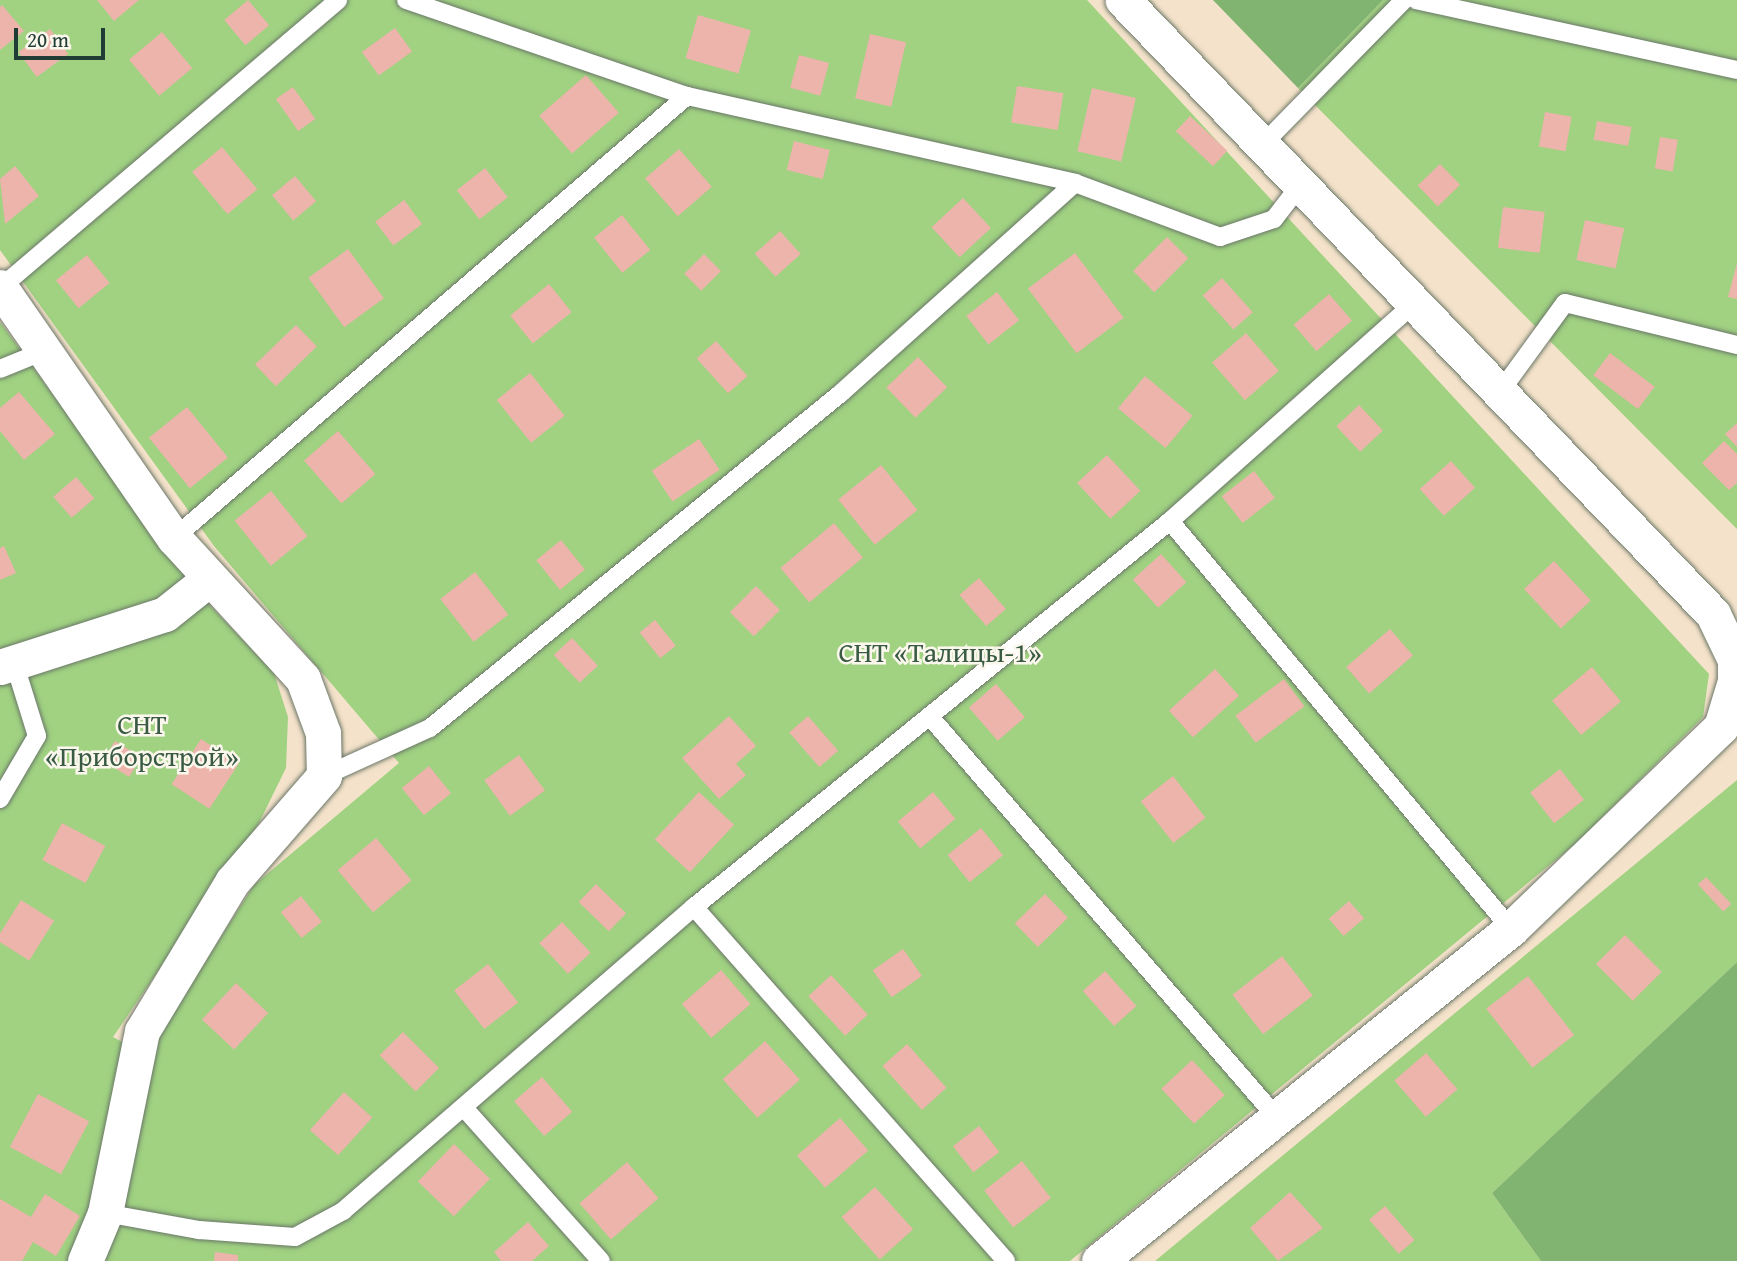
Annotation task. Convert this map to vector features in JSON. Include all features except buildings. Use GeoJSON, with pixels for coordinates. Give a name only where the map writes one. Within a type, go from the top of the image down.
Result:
{"type":"FeatureCollection","features":[{"type":"Feature","properties":{"kind":"street"},"geometry":{"type":"LineString","coordinates":[[1099,1261],[1279,1119],[1511,929],[1721,727],[1736,659],[1713,614],[1123,0]]}},
{"type":"Feature","properties":{"kind":"street"},"geometry":{"type":"LineString","coordinates":[[0,288],[174,538],[209,579],[264,630],[303,679],[323,733],[324,776],[232,882],[142,1031],[128,1074],[105,1213],[85,1261]]}},
{"type":"Feature","properties":{"kind":"street"},"geometry":{"type":"LineString","coordinates":[[7,664],[165,614],[209,579]]}},
{"type":"Feature","properties":{"kind":"lane"},"geometry":{"type":"LineString","coordinates":[[0,288],[338,0]]}},
{"type":"Feature","properties":{"kind":"lane"},"geometry":{"type":"LineString","coordinates":[[406,0],[687,96],[1075,183],[1220,237],[1274,219],[1301,184]]}},
{"type":"Feature","properties":{"kind":"lane"},"geometry":{"type":"LineString","coordinates":[[1263,144],[1404,0]]}},
{"type":"Feature","properties":{"kind":"lane"},"geometry":{"type":"LineString","coordinates":[[1416,0],[1737,70]]}},
{"type":"Feature","properties":{"kind":"lane"},"geometry":{"type":"LineString","coordinates":[[174,538],[687,96]]}},
{"type":"Feature","properties":{"kind":"lane"},"geometry":{"type":"LineString","coordinates":[[324,776],[430,728],[841,393],[1075,183]]}},
{"type":"Feature","properties":{"kind":"lane"},"geometry":{"type":"LineString","coordinates":[[105,1213],[199,1230],[295,1237],[343,1212],[465,1109],[694,907],[931,718],[1170,521],[1415,303]]}},
{"type":"Feature","properties":{"kind":"lane"},"geometry":{"type":"LineString","coordinates":[[1500,392],[1565,303],[1737,345]]}},
{"type":"Feature","properties":{"kind":"lane"},"geometry":{"type":"LineString","coordinates":[[0,369],[44,351]]}},
{"type":"Feature","properties":{"kind":"lane"},"geometry":{"type":"LineString","coordinates":[[1170,521],[1511,929]]}},
{"type":"Feature","properties":{"kind":"lane"},"geometry":{"type":"LineString","coordinates":[[0,799],[37,736],[7,664]]}},
{"type":"Feature","properties":{"kind":"lane"},"geometry":{"type":"LineString","coordinates":[[931,718],[1279,1119]]}},
{"type":"Feature","properties":{"kind":"lane"},"geometry":{"type":"LineString","coordinates":[[694,907],[1006,1261]]}},
{"type":"Feature","properties":{"kind":"lane"},"geometry":{"type":"LineString","coordinates":[[465,1109],[601,1261]]}},
{"type":"Feature","properties":{"kind":"green space","name":"СНТ «Талицы-1»"},"geometry":{"type":"Polygon","coordinates":[[[0,0],[1087,0],[1709,674],[1703,717],[1575,844],[1070,1261],[0,1261],[0,322],[198,593],[274,673],[288,717],[286,768],[259,823],[113,1037],[146,1055],[254,885],[399,763],[214,546],[0,250],[0,0]]]}},
{"type":"Feature","properties":{"kind":"green space"},"geometry":{"type":"Polygon","coordinates":[[[1213,0],[1383,0],[1298,88],[1213,0]]]}},
{"type":"Feature","properties":{"kind":"green space"},"geometry":{"type":"Polygon","coordinates":[[[1383,0],[1737,0],[1737,529],[1298,88],[1383,0]]]}},
{"type":"Feature","properties":{"kind":"green space"},"geometry":{"type":"Polygon","coordinates":[[[1737,780],[1737,962],[1492,1193],[1541,1261],[1155,1261],[1737,780]]]}},
{"type":"Feature","properties":{"kind":"green space"},"geometry":{"type":"Polygon","coordinates":[[[1737,962],[1737,1261],[1541,1261],[1492,1193],[1737,962]]]}},
{"type":"Feature","properties":{"kind":"park label","name":"СНТ «Приборстрой»"},"geometry":{"type":"Point","coordinates":[142,740]}}]}
